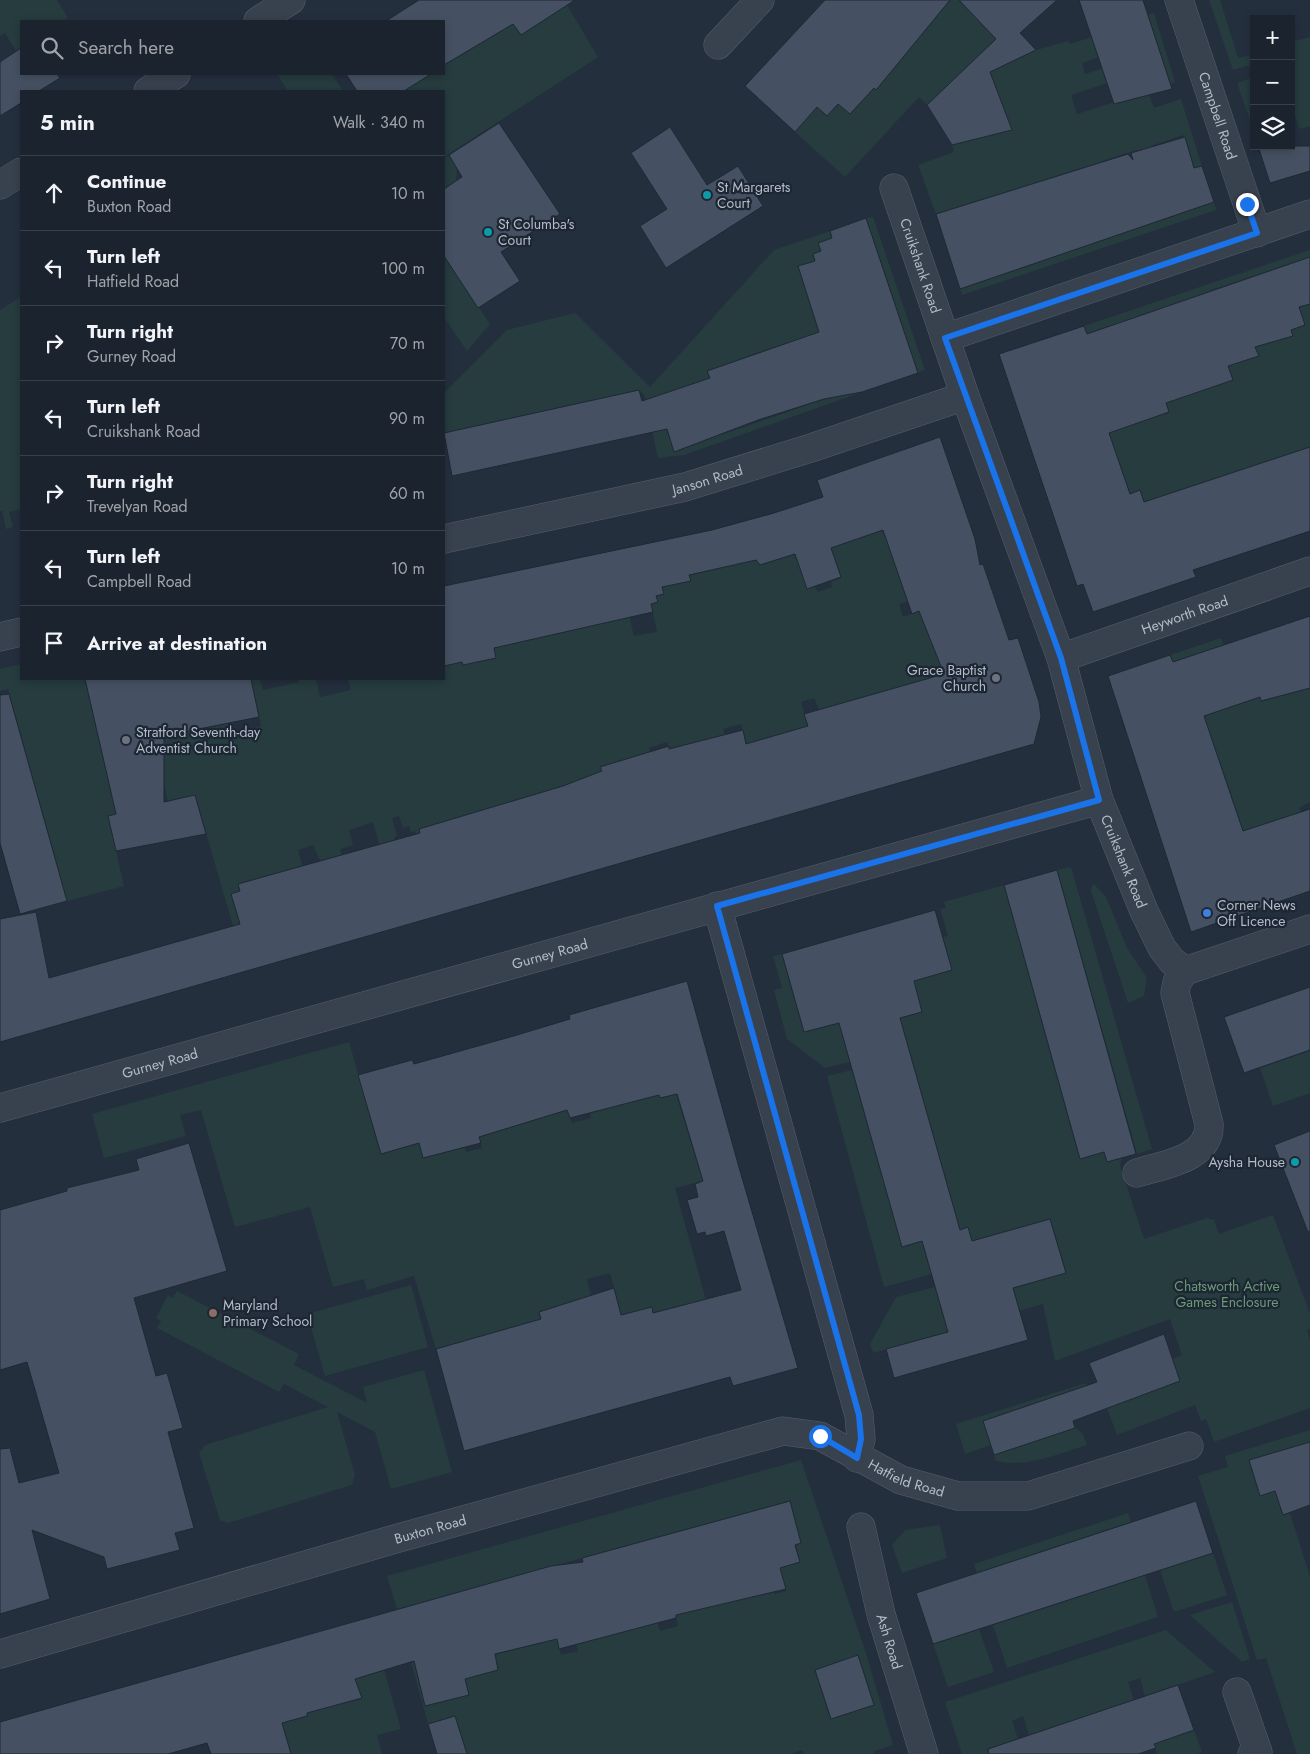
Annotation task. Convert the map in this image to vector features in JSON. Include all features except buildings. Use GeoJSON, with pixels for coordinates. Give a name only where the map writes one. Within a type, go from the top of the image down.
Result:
{"type":"FeatureCollection","features":[{"type":"Feature","properties":{"kind":"street"},"geometry":{"type":"LineString","coordinates":[[718,45],[760,0]]}},
{"type":"Feature","properties":{"kind":"street","name":"Campbell Road"},"geometry":{"type":"LineString","coordinates":[[1179,0],[1257,233]]}},
{"type":"Feature","properties":{"kind":"street"},"geometry":{"type":"LineString","coordinates":[[150,90],[174,75]]}},
{"type":"Feature","properties":{"kind":"street"},"geometry":{"type":"LineString","coordinates":[[0,185],[20,173]]}},
{"type":"Feature","properties":{"kind":"street","name":"Cruikshank Road"},"geometry":{"type":"LineString","coordinates":[[894,188],[965,396],[1061,658],[1099,800],[1144,912],[1162,948],[1172,961],[1185,971]]}},
{"type":"Feature","properties":{"kind":"street"},"geometry":{"type":"LineString","coordinates":[[945,338],[1310,214]]}},
{"type":"Feature","properties":{"kind":"street","name":"Janson Road"},"geometry":{"type":"LineString","coordinates":[[445,539],[685,487],[811,448],[965,396]]}},
{"type":"Feature","properties":{"kind":"street","name":"Heyworth Road"},"geometry":{"type":"LineString","coordinates":[[1061,658],[1310,571]]}},
{"type":"Feature","properties":{"kind":"street"},"geometry":{"type":"LineString","coordinates":[[0,636],[20,632]]}},
{"type":"Feature","properties":{"kind":"street","name":"Gurney Road"},"geometry":{"type":"LineString","coordinates":[[0,1108],[1099,800]]}},
{"type":"Feature","properties":{"kind":"street","name":"Hatfield Road"},"geometry":{"type":"LineString","coordinates":[[717,906],[859,1415],[861,1439],[857,1458],[901,1480],[950,1495],[1028,1496],[1189,1446]]}},
{"type":"Feature","properties":{"kind":"street"},"geometry":{"type":"LineString","coordinates":[[1137,1173],[1184,1159],[1201,1148],[1210,1133],[1210,1124],[1175,993],[1177,982],[1185,971],[1310,928]]}},
{"type":"Feature","properties":{"kind":"street","name":"Buxton Road"},"geometry":{"type":"LineString","coordinates":[[0,1654],[761,1436],[783,1431],[815,1434],[857,1458]]}},
{"type":"Feature","properties":{"kind":"street","name":"Ash Road"},"geometry":{"type":"LineString","coordinates":[[861,1527],[880,1614],[924,1754]]}},
{"type":"Feature","properties":{"kind":"street"},"geometry":{"type":"LineString","coordinates":[[1237,1692],[1256,1753]]}},
{"type":"Feature","properties":{"kind":"green space"},"geometry":{"type":"Polygon","coordinates":[[[0,0],[57,0],[68,18],[65,20],[20,20],[20,49],[16,51],[5,33],[0,36],[0,0]]]}},
{"type":"Feature","properties":{"kind":"green space"},"geometry":{"type":"Polygon","coordinates":[[[564,0],[598,57],[445,156],[445,90],[406,90],[415,84],[410,75],[445,75],[445,43],[455,59],[513,24],[521,35],[564,0]]]}},
{"type":"Feature","properties":{"kind":"green space"},"geometry":{"type":"Polygon","coordinates":[[[951,0],[1020,0],[987,30],[1036,50],[1068,41],[1070,44],[1092,37],[1099,57],[1082,63],[1085,74],[1117,64],[1122,78],[1071,95],[1077,114],[1148,91],[1154,108],[1181,99],[1202,166],[1194,168],[1183,135],[1151,146],[1161,179],[1148,182],[1137,150],[1102,161],[1112,193],[1095,199],[1085,167],[1050,178],[1060,209],[1043,215],[1033,184],[998,195],[1008,226],[954,209],[936,214],[918,165],[954,152],[952,145],[1012,130],[998,93],[970,64],[927,105],[919,97],[845,177],[795,132],[807,118],[790,102],[800,92],[827,116],[838,104],[851,114],[932,17],[951,0]]]}},
{"type":"Feature","properties":{"kind":"green space"},"geometry":{"type":"Polygon","coordinates":[[[1209,0],[1220,0],[1238,58],[1250,55],[1250,65],[1233,70],[1209,0]]]}},
{"type":"Feature","properties":{"kind":"green space"},"geometry":{"type":"Polygon","coordinates":[[[1154,13],[1175,82],[1170,84],[1148,15],[1154,13]]]}},
{"type":"Feature","properties":{"kind":"green space"},"geometry":{"type":"Polygon","coordinates":[[[1310,37],[1310,126],[1299,129],[1295,115],[1295,41],[1310,37]]]}},
{"type":"Feature","properties":{"kind":"green space"},"geometry":{"type":"Polygon","coordinates":[[[278,75],[333,75],[342,90],[287,90],[278,75]]]}},
{"type":"Feature","properties":{"kind":"green space"},"geometry":{"type":"Polygon","coordinates":[[[1250,78],[1250,120],[1237,83],[1250,78]]]}},
{"type":"Feature","properties":{"kind":"green space"},"geometry":{"type":"Polygon","coordinates":[[[449,155],[457,168],[456,181],[445,188],[445,157],[449,155]]]}},
{"type":"Feature","properties":{"kind":"green space"},"geometry":{"type":"Polygon","coordinates":[[[1214,202],[1216,210],[962,295],[960,289],[1214,202]]]}},
{"type":"Feature","properties":{"kind":"green space"},"geometry":{"type":"Polygon","coordinates":[[[873,217],[925,370],[918,373],[866,218],[873,217]]]}},
{"type":"Feature","properties":{"kind":"green space"},"geometry":{"type":"Polygon","coordinates":[[[830,231],[832,238],[821,251],[813,254],[815,261],[798,267],[862,392],[684,455],[658,458],[644,394],[639,390],[445,433],[445,392],[507,330],[575,313],[650,387],[774,250],[830,231]],[[775,347],[748,356],[759,386],[731,363],[707,371],[716,399],[663,419],[674,451],[845,392],[775,347]]]}},
{"type":"Feature","properties":{"kind":"green space"},"geometry":{"type":"Polygon","coordinates":[[[1310,250],[1310,257],[1109,327],[1132,392],[1140,388],[1152,418],[1169,412],[1161,389],[1176,384],[1165,353],[1184,346],[1199,390],[1233,379],[1228,365],[1235,362],[1225,333],[1232,330],[1243,361],[1258,356],[1254,343],[1268,338],[1262,321],[1272,317],[1279,335],[1283,333],[1285,338],[1293,336],[1291,330],[1305,325],[1299,308],[1310,304],[1310,447],[1279,458],[1290,491],[1271,497],[1260,465],[1228,476],[1239,509],[1221,515],[1214,497],[1199,501],[1194,485],[1168,494],[1186,550],[1169,556],[1179,583],[1156,590],[1147,562],[1134,567],[1129,551],[1112,557],[1106,540],[1124,534],[1119,516],[1145,508],[1140,490],[1112,500],[1110,492],[1121,488],[1118,478],[1124,475],[1118,458],[1081,470],[1078,461],[1112,450],[1107,435],[1091,440],[1085,422],[1066,428],[1063,420],[1090,410],[1085,395],[1058,403],[1052,386],[1103,369],[1098,354],[1055,369],[1052,361],[1091,347],[1084,326],[1310,250]]]}},
{"type":"Feature","properties":{"kind":"green space"},"geometry":{"type":"Polygon","coordinates":[[[445,257],[490,324],[467,351],[445,318],[445,257]]]}},
{"type":"Feature","properties":{"kind":"green space"},"geometry":{"type":"Polygon","coordinates":[[[20,298],[20,509],[9,512],[13,527],[6,529],[2,511],[0,511],[0,310],[20,298]]]}},
{"type":"Feature","properties":{"kind":"green space"},"geometry":{"type":"Polygon","coordinates":[[[849,468],[875,533],[920,519],[946,588],[899,604],[903,617],[919,611],[970,712],[908,684],[902,686],[831,736],[814,698],[801,702],[809,731],[791,765],[781,734],[764,739],[756,776],[741,724],[723,729],[725,735],[673,761],[667,742],[649,748],[664,801],[600,767],[605,780],[569,784],[554,788],[556,795],[526,797],[489,808],[501,849],[420,848],[415,831],[411,832],[409,826],[403,828],[399,816],[392,818],[397,836],[394,837],[399,853],[390,882],[373,822],[349,830],[353,845],[340,849],[346,869],[325,871],[313,845],[298,850],[307,882],[255,879],[238,884],[240,891],[231,894],[240,924],[233,926],[195,795],[168,801],[143,694],[227,698],[235,732],[261,726],[255,698],[247,699],[242,680],[260,680],[263,690],[299,682],[298,680],[316,680],[320,697],[351,690],[348,680],[445,680],[445,629],[487,618],[524,641],[535,639],[533,630],[623,589],[634,636],[657,632],[651,604],[658,602],[656,596],[664,594],[661,581],[691,580],[689,575],[714,570],[713,564],[748,551],[760,565],[768,563],[767,556],[793,548],[818,592],[832,587],[831,582],[841,578],[829,541],[832,475],[849,468]]]}},
{"type":"Feature","properties":{"kind":"green space"},"geometry":{"type":"Polygon","coordinates":[[[1221,638],[1236,684],[1260,697],[1261,702],[1275,697],[1273,692],[1310,680],[1310,802],[1299,808],[1301,812],[1292,854],[1305,894],[1274,903],[1245,852],[1240,822],[1229,788],[1170,655],[1221,638]]]}},
{"type":"Feature","properties":{"kind":"green space"},"geometry":{"type":"Polygon","coordinates":[[[20,664],[20,680],[85,680],[116,814],[108,816],[124,886],[67,901],[8,689],[0,691],[0,669],[20,664]]]}},
{"type":"Feature","properties":{"kind":"green space"},"geometry":{"type":"Polygon","coordinates":[[[1071,867],[1152,1149],[1137,1154],[1057,870],[1071,867]]]}},
{"type":"Feature","properties":{"kind":"green space"},"geometry":{"type":"Polygon","coordinates":[[[1093,883],[1106,897],[1127,948],[1147,978],[1144,996],[1128,1003],[1091,891],[1093,883]]]}},
{"type":"Feature","properties":{"kind":"green space","name":"Chatsworth Active Games Enclosure"},"geometry":{"type":"Polygon","coordinates":[[[1004,885],[1080,1158],[1104,1152],[1107,1162],[1122,1158],[1120,1165],[1144,1239],[1207,1218],[1214,1220],[1219,1234],[1273,1215],[1310,1314],[1310,1329],[1307,1330],[1310,1341],[1310,1408],[1214,1442],[1206,1419],[1201,1421],[1195,1405],[1117,1435],[1107,1408],[1172,1359],[1182,1355],[1170,1319],[1055,1361],[1043,1304],[873,1353],[870,1344],[896,1297],[935,1287],[945,1321],[983,1276],[1066,1273],[1050,1219],[999,1234],[978,1260],[968,1228],[960,1230],[909,1053],[852,1070],[850,1062],[825,1068],[787,1039],[774,990],[782,988],[773,956],[782,954],[804,1032],[834,1016],[884,1023],[922,1012],[912,975],[943,937],[948,936],[940,909],[946,908],[944,902],[1004,885]]]}},
{"type":"Feature","properties":{"kind":"green space"},"geometry":{"type":"Polygon","coordinates":[[[643,1041],[660,1098],[676,1094],[703,1181],[675,1188],[706,1300],[695,1312],[618,1320],[616,1311],[620,1309],[610,1273],[587,1279],[591,1296],[539,1312],[546,1336],[512,1327],[436,1349],[414,1276],[367,1290],[364,1279],[333,1287],[310,1207],[235,1227],[201,1110],[180,1115],[186,1136],[104,1158],[92,1114],[349,1042],[381,1154],[408,1146],[397,1108],[408,1105],[423,1158],[439,1154],[462,1138],[466,1152],[482,1148],[472,1112],[565,1101],[572,1123],[591,1118],[575,1060],[643,1041]]]}},
{"type":"Feature","properties":{"kind":"green space"},"geometry":{"type":"Polygon","coordinates":[[[1310,1051],[1310,1093],[1273,1106],[1260,1068],[1310,1051]]]}},
{"type":"Feature","properties":{"kind":"green space"},"geometry":{"type":"Polygon","coordinates":[[[852,1070],[902,1246],[922,1240],[932,1274],[884,1287],[827,1076],[852,1070]]]}},
{"type":"Feature","properties":{"kind":"green space"},"geometry":{"type":"Polygon","coordinates":[[[411,1285],[428,1347],[325,1376],[307,1314],[411,1285]]]}},
{"type":"Feature","properties":{"kind":"green space"},"geometry":{"type":"Polygon","coordinates":[[[177,1291],[299,1354],[294,1365],[367,1403],[363,1387],[424,1370],[452,1472],[391,1489],[375,1432],[337,1412],[355,1475],[352,1485],[228,1523],[220,1520],[199,1453],[205,1445],[328,1407],[284,1384],[279,1392],[157,1328],[161,1321],[156,1318],[168,1295],[173,1298],[177,1291]]]}},
{"type":"Feature","properties":{"kind":"green space"},"geometry":{"type":"Polygon","coordinates":[[[1086,1383],[1094,1403],[1063,1394],[983,1421],[991,1445],[965,1454],[956,1424],[1086,1383]]]}},
{"type":"Feature","properties":{"kind":"green space"},"geometry":{"type":"Polygon","coordinates":[[[1075,1427],[1083,1434],[1087,1445],[1054,1456],[1031,1461],[1008,1463],[996,1461],[994,1455],[998,1453],[1075,1427]]]}},
{"type":"Feature","properties":{"kind":"green space"},"geometry":{"type":"Polygon","coordinates":[[[1310,1430],[1310,1442],[1250,1460],[1275,1491],[1283,1515],[1290,1513],[1310,1577],[1310,1754],[1297,1754],[1266,1658],[1257,1660],[1198,1476],[1228,1467],[1225,1456],[1310,1430]]]}},
{"type":"Feature","properties":{"kind":"green space"},"geometry":{"type":"Polygon","coordinates":[[[801,1460],[866,1653],[893,1745],[874,1751],[874,1754],[804,1754],[802,1750],[791,1754],[467,1754],[455,1716],[428,1724],[409,1654],[418,1651],[425,1706],[469,1695],[455,1641],[478,1675],[498,1670],[495,1654],[507,1651],[550,1614],[561,1655],[578,1651],[567,1609],[657,1620],[660,1631],[678,1626],[667,1581],[762,1554],[774,1594],[786,1591],[780,1568],[799,1562],[790,1501],[397,1609],[387,1576],[801,1460]],[[858,1656],[815,1670],[831,1719],[874,1705],[858,1656]]]}},
{"type":"Feature","properties":{"kind":"green space"},"geometry":{"type":"Polygon","coordinates":[[[1128,1513],[1131,1522],[977,1573],[974,1564],[1128,1513]]]}},
{"type":"Feature","properties":{"kind":"green space"},"geometry":{"type":"Polygon","coordinates":[[[940,1525],[947,1558],[902,1573],[892,1545],[905,1530],[940,1525]]]}},
{"type":"Feature","properties":{"kind":"green space"},"geometry":{"type":"Polygon","coordinates":[[[1213,1553],[1227,1595],[1174,1612],[1160,1570],[1213,1553]]]}},
{"type":"Feature","properties":{"kind":"green space"},"geometry":{"type":"Polygon","coordinates":[[[1145,1575],[1158,1617],[1007,1668],[993,1625],[1145,1575]]]}},
{"type":"Feature","properties":{"kind":"green space"},"geometry":{"type":"Polygon","coordinates":[[[1232,1602],[1250,1659],[1242,1662],[1190,1615],[1232,1602]]]}},
{"type":"Feature","properties":{"kind":"green space"},"geometry":{"type":"Polygon","coordinates":[[[979,1629],[994,1672],[948,1687],[933,1644],[979,1629]]]}},
{"type":"Feature","properties":{"kind":"green space"},"geometry":{"type":"Polygon","coordinates":[[[1166,1630],[1215,1672],[1145,1696],[1140,1678],[1128,1682],[1134,1700],[1029,1735],[1023,1716],[1012,1721],[1018,1739],[987,1749],[989,1754],[962,1754],[945,1702],[1166,1630]]]}},
{"type":"Feature","properties":{"kind":"green space"},"geometry":{"type":"Polygon","coordinates":[[[352,1668],[384,1670],[401,1729],[377,1735],[382,1754],[291,1754],[273,1689],[287,1721],[307,1716],[298,1683],[315,1678],[324,1708],[361,1699],[352,1668]]]}},
{"type":"Feature","properties":{"kind":"green space"},"geometry":{"type":"Polygon","coordinates":[[[1194,1730],[1202,1752],[1196,1754],[1157,1754],[1154,1744],[1194,1730]]]}},
{"type":"Feature","properties":{"kind":"place","name":"St Margarets Court"},"geometry":{"type":"Point","coordinates":[707,195]}},
{"type":"Feature","properties":{"kind":"place","name":"St Columba's Court"},"geometry":{"type":"Point","coordinates":[488,232]}},
{"type":"Feature","properties":{"kind":"place","name":"Grace Baptist Church"},"geometry":{"type":"Point","coordinates":[996,678]}},
{"type":"Feature","properties":{"kind":"place","name":"Stratford Seventh-day Adventist Church"},"geometry":{"type":"Point","coordinates":[126,740]}},
{"type":"Feature","properties":{"kind":"place","name":"Corner News Off Licence"},"geometry":{"type":"Point","coordinates":[1207,913]}},
{"type":"Feature","properties":{"kind":"place","name":"Aysha House"},"geometry":{"type":"Point","coordinates":[1295,1162]}},
{"type":"Feature","properties":{"kind":"place","name":"Maryland Primary School"},"geometry":{"type":"Point","coordinates":[213,1313]}},
{"type":"Feature","properties":{"kind":"route"},"geometry":{"type":"LineString","coordinates":[[820,1436],[857,1458],[861,1439],[859,1415],[717,906],[1099,800],[1061,658],[945,338],[1257,233],[1247,204]]}}]}
